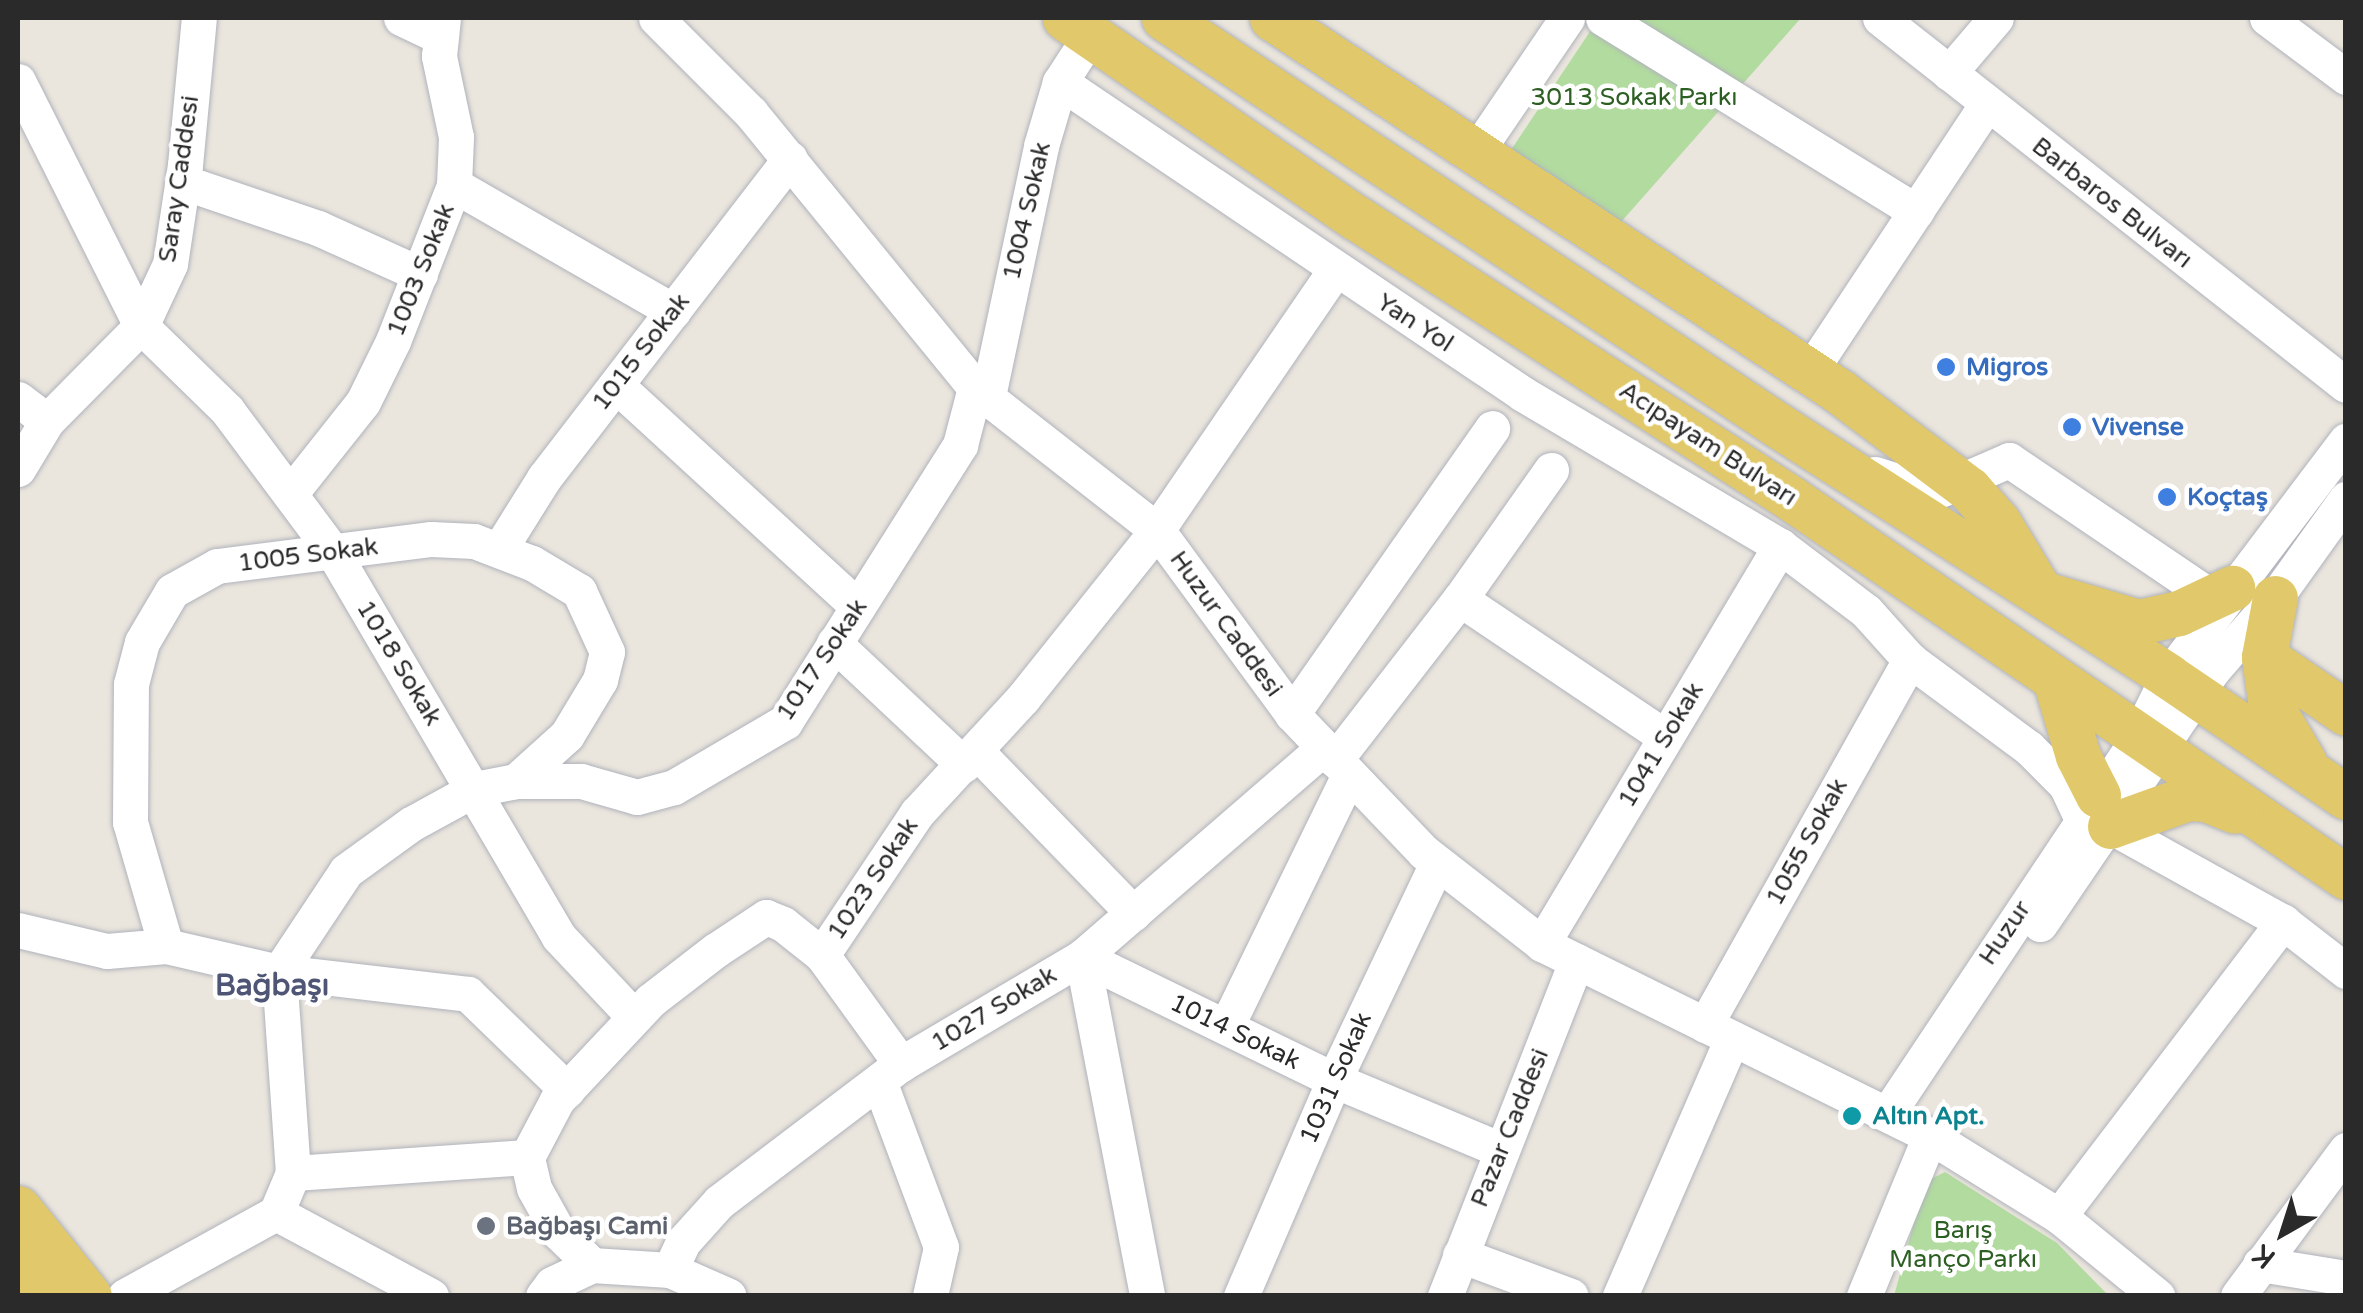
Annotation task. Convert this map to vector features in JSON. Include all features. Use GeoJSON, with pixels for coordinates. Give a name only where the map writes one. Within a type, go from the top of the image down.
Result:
{"type":"FeatureCollection","features":[{"type":"Feature","properties":{"kind":"main road"},"geometry":{"type":"LineString","coordinates":[[1164,18],[2328,785]]}},
{"type":"Feature","properties":{"kind":"main road"},"geometry":{"type":"LineString","coordinates":[[1272,18],[1810,372],[1959,482],[1998,522],[2040,593],[2139,622],[2240,594],[2264,656],[2271,706],[2328,785]]}},
{"type":"Feature","properties":{"kind":"main road","name":"Acıpayam Bulvarı"},"geometry":{"type":"LineString","coordinates":[[1078,26],[1355,217],[1777,489],[2346,877]]}},
{"type":"Feature","properties":{"kind":"main road"},"geometry":{"type":"LineString","coordinates":[[2264,656],[2346,713]]}},
{"type":"Feature","properties":{"kind":"main road"},"geometry":{"type":"LineString","coordinates":[[2055,679],[2097,813],[2188,798],[2206,799],[2275,828],[2346,900]]}},
{"type":"Feature","properties":{"kind":"main road"},"geometry":{"type":"LineString","coordinates":[[18,1208],[89,1296]]}},
{"type":"Feature","properties":{"kind":"main road"},"geometry":{"type":"LineString","coordinates":[[18,1261],[46,1296]]}},
{"type":"Feature","properties":{"kind":"street","name":"Saray Caddesi"},"geometry":{"type":"LineString","coordinates":[[18,463],[47,421],[141,326],[170,264],[183,182],[199,18]]}},
{"type":"Feature","properties":{"kind":"street"},"geometry":{"type":"LineString","coordinates":[[401,18],[442,27]]}},
{"type":"Feature","properties":{"kind":"street","name":"Huzur Caddesi"},"geometry":{"type":"LineString","coordinates":[[656,18],[790,160],[981,392],[1157,530],[1292,714],[1437,863],[1542,944],[1908,1124],[2059,1216],[2158,1296]]}},
{"type":"Feature","properties":{"kind":"street"},"geometry":{"type":"LineString","coordinates":[[1476,152],[1567,18]]}},
{"type":"Feature","properties":{"kind":"street"},"geometry":{"type":"LineString","coordinates":[[1604,18],[1916,211]]}},
{"type":"Feature","properties":{"kind":"street","name":"Barbaros Bulvarı"},"geometry":{"type":"LineString","coordinates":[[1880,18],[2346,384]]}},
{"type":"Feature","properties":{"kind":"street"},"geometry":{"type":"LineString","coordinates":[[1949,73],[1996,18]]}},
{"type":"Feature","properties":{"kind":"street"},"geometry":{"type":"LineString","coordinates":[[2267,18],[2346,77]]}},
{"type":"Feature","properties":{"kind":"street","name":"1004 Sokak"},"geometry":{"type":"LineString","coordinates":[[981,392],[1042,146],[1078,26]]}},
{"type":"Feature","properties":{"kind":"street","name":"1003 Sokak"},"geometry":{"type":"LineString","coordinates":[[290,494],[363,402],[454,186],[456,137],[439,56],[442,27]]}},
{"type":"Feature","properties":{"kind":"street","name":"1018 Sokak"},"geometry":{"type":"LineString","coordinates":[[18,81],[141,326],[227,410],[333,552],[558,936],[634,1017]]}},
{"type":"Feature","properties":{"kind":"street","name":"Yan Yol"},"geometry":{"type":"LineString","coordinates":[[1060,82],[1523,394],[1780,546],[1866,611],[1910,660],[2028,748],[2097,813]]}},
{"type":"Feature","properties":{"kind":"street"},"geometry":{"type":"LineString","coordinates":[[1810,372],[1986,104]]}},
{"type":"Feature","properties":{"kind":"street","name":"1015 Sokak"},"geometry":{"type":"LineString","coordinates":[[499,550],[544,478],[790,160]]}},
{"type":"Feature","properties":{"kind":"street"},"geometry":{"type":"LineString","coordinates":[[183,182],[318,228],[420,274]]}},
{"type":"Feature","properties":{"kind":"street"},"geometry":{"type":"LineString","coordinates":[[454,186],[673,311]]}},
{"type":"Feature","properties":{"kind":"street","name":"1023 Sokak"},"geometry":{"type":"LineString","coordinates":[[528,1158],[567,1090],[634,1017],[716,950],[766,918],[783,924],[822,954],[917,814],[970,758],[1157,530],[1335,270]]}},
{"type":"Feature","properties":{"kind":"street"},"geometry":{"type":"LineString","coordinates":[[616,385],[858,606]]}},
{"type":"Feature","properties":{"kind":"street","name":"1017 Sokak"},"geometry":{"type":"LineString","coordinates":[[279,972],[346,870],[411,824],[475,789],[516,781],[581,782],[638,797],[674,787],[785,722],[960,446],[981,392]]}},
{"type":"Feature","properties":{"kind":"street"},"geometry":{"type":"LineString","coordinates":[[18,399],[47,421]]}},
{"type":"Feature","properties":{"kind":"street"},"geometry":{"type":"LineString","coordinates":[[1292,714],[1492,428]]}},
{"type":"Feature","properties":{"kind":"street"},"geometry":{"type":"LineString","coordinates":[[2240,594],[2346,440]]}},
{"type":"Feature","properties":{"kind":"street"},"geometry":{"type":"LineString","coordinates":[[1834,460],[1925,490],[1959,482],[2009,460],[2240,594]]}},
{"type":"Feature","properties":{"kind":"street"},"geometry":{"type":"LineString","coordinates":[[1226,1027],[1336,761],[1460,599],[1550,470]]}},
{"type":"Feature","properties":{"kind":"street"},"geometry":{"type":"LineString","coordinates":[[2240,594],[2346,499]]}},
{"type":"Feature","properties":{"kind":"street","name":"1005 Sokak"},"geometry":{"type":"LineString","coordinates":[[166,946],[130,822],[130,684],[142,642],[172,591],[217,566],[431,539],[474,541],[532,562],[579,591],[607,652],[600,680],[566,735],[516,781]]}},
{"type":"Feature","properties":{"kind":"street","name":"1041 Sokak"},"geometry":{"type":"LineString","coordinates":[[1542,944],[1780,546]]}},
{"type":"Feature","properties":{"kind":"street","name":"Huzur"},"geometry":{"type":"LineString","coordinates":[[1864,1296],[1908,1124],[2097,813],[2148,745],[2240,594]]}},
{"type":"Feature","properties":{"kind":"street"},"geometry":{"type":"LineString","coordinates":[[1460,599],[1665,737]]}},
{"type":"Feature","properties":{"kind":"street"},"geometry":{"type":"LineString","coordinates":[[834,642],[970,758],[1133,913]]}},
{"type":"Feature","properties":{"kind":"street","name":"1055 Sokak"},"geometry":{"type":"LineString","coordinates":[[1620,1296],[1719,1031],[1910,660]]}},
{"type":"Feature","properties":{"kind":"street","name":"1027 Sokak"},"geometry":{"type":"LineString","coordinates":[[670,1270],[684,1242],[719,1202],[890,1072],[1082,956],[1133,913],[1336,761]]}},
{"type":"Feature","properties":{"kind":"street"},"geometry":{"type":"LineString","coordinates":[[2097,813],[2283,922],[2346,971]]}},
{"type":"Feature","properties":{"kind":"street","name":"1031 Sokak"},"geometry":{"type":"LineString","coordinates":[[1242,1296],[1334,1080],[1437,863]]}},
{"type":"Feature","properties":{"kind":"street"},"geometry":{"type":"LineString","coordinates":[[2059,1216],[2283,922]]}},
{"type":"Feature","properties":{"kind":"street"},"geometry":{"type":"LineString","coordinates":[[18,930],[107,952],[166,946],[279,972],[468,994],[567,1090]]}},
{"type":"Feature","properties":{"kind":"street"},"geometry":{"type":"LineString","coordinates":[[822,954],[890,1072],[955,1296]]}},
{"type":"Feature","properties":{"kind":"street"},"geometry":{"type":"LineString","coordinates":[[1082,956],[1147,1296]]}},
{"type":"Feature","properties":{"kind":"street","name":"1014 Sokak"},"geometry":{"type":"LineString","coordinates":[[1082,956],[1334,1080],[1501,1150]]}},
{"type":"Feature","properties":{"kind":"street","name":"Pazar Caddesi"},"geometry":{"type":"LineString","coordinates":[[1445,1296],[1576,962]]}},
{"type":"Feature","properties":{"kind":"street"},"geometry":{"type":"LineString","coordinates":[[125,1296],[276,1212],[292,1173],[279,972]]}},
{"type":"Feature","properties":{"kind":"street"},"geometry":{"type":"LineString","coordinates":[[2238,1296],[2346,1150]]}},
{"type":"Feature","properties":{"kind":"street"},"geometry":{"type":"LineString","coordinates":[[292,1173],[528,1158],[534,1188],[559,1233],[592,1265]]}},
{"type":"Feature","properties":{"kind":"street"},"geometry":{"type":"LineString","coordinates":[[276,1212],[425,1294]]}},
{"type":"Feature","properties":{"kind":"street"},"geometry":{"type":"LineString","coordinates":[[930,1296],[941,1248]]}},
{"type":"Feature","properties":{"kind":"street"},"geometry":{"type":"LineString","coordinates":[[1460,1255],[1571,1296]]}},
{"type":"Feature","properties":{"kind":"street"},"geometry":{"type":"LineString","coordinates":[[2260,1264],[2346,1278]]}},
{"type":"Feature","properties":{"kind":"street"},"geometry":{"type":"LineString","coordinates":[[543,1296],[552,1284],[592,1265],[670,1270],[729,1296]]}},
{"type":"Feature","properties":{"kind":"green space","name":"3013 Sokak Parkı"},"geometry":{"type":"Polygon","coordinates":[[[1599,18],[1801,18],[1614,230],[1505,159],[1599,18]]]}},
{"type":"Feature","properties":{"kind":"green space","name":"Barış Manço Parkı"},"geometry":{"type":"Polygon","coordinates":[[[1945,1172],[2057,1243],[2108,1295],[1894,1296],[1925,1182],[1945,1172]]]}},
{"type":"Feature","properties":{"kind":"place","name":"Migros"},"geometry":{"type":"Point","coordinates":[1946,367]}},
{"type":"Feature","properties":{"kind":"place","name":"Vivense"},"geometry":{"type":"Point","coordinates":[2072,427]}},
{"type":"Feature","properties":{"kind":"place","name":"Koçtaş"},"geometry":{"type":"Point","coordinates":[2167,497]}},
{"type":"Feature","properties":{"kind":"place","name":"Altın Apt."},"geometry":{"type":"Point","coordinates":[1852,1116]}},
{"type":"Feature","properties":{"kind":"place","name":"Bağbaşı Cami"},"geometry":{"type":"Point","coordinates":[486,1226]}},
{"type":"Feature","properties":{"kind":"district","name":"Bağbaşı"},"geometry":{"type":"Point","coordinates":[272,986]}}]}
